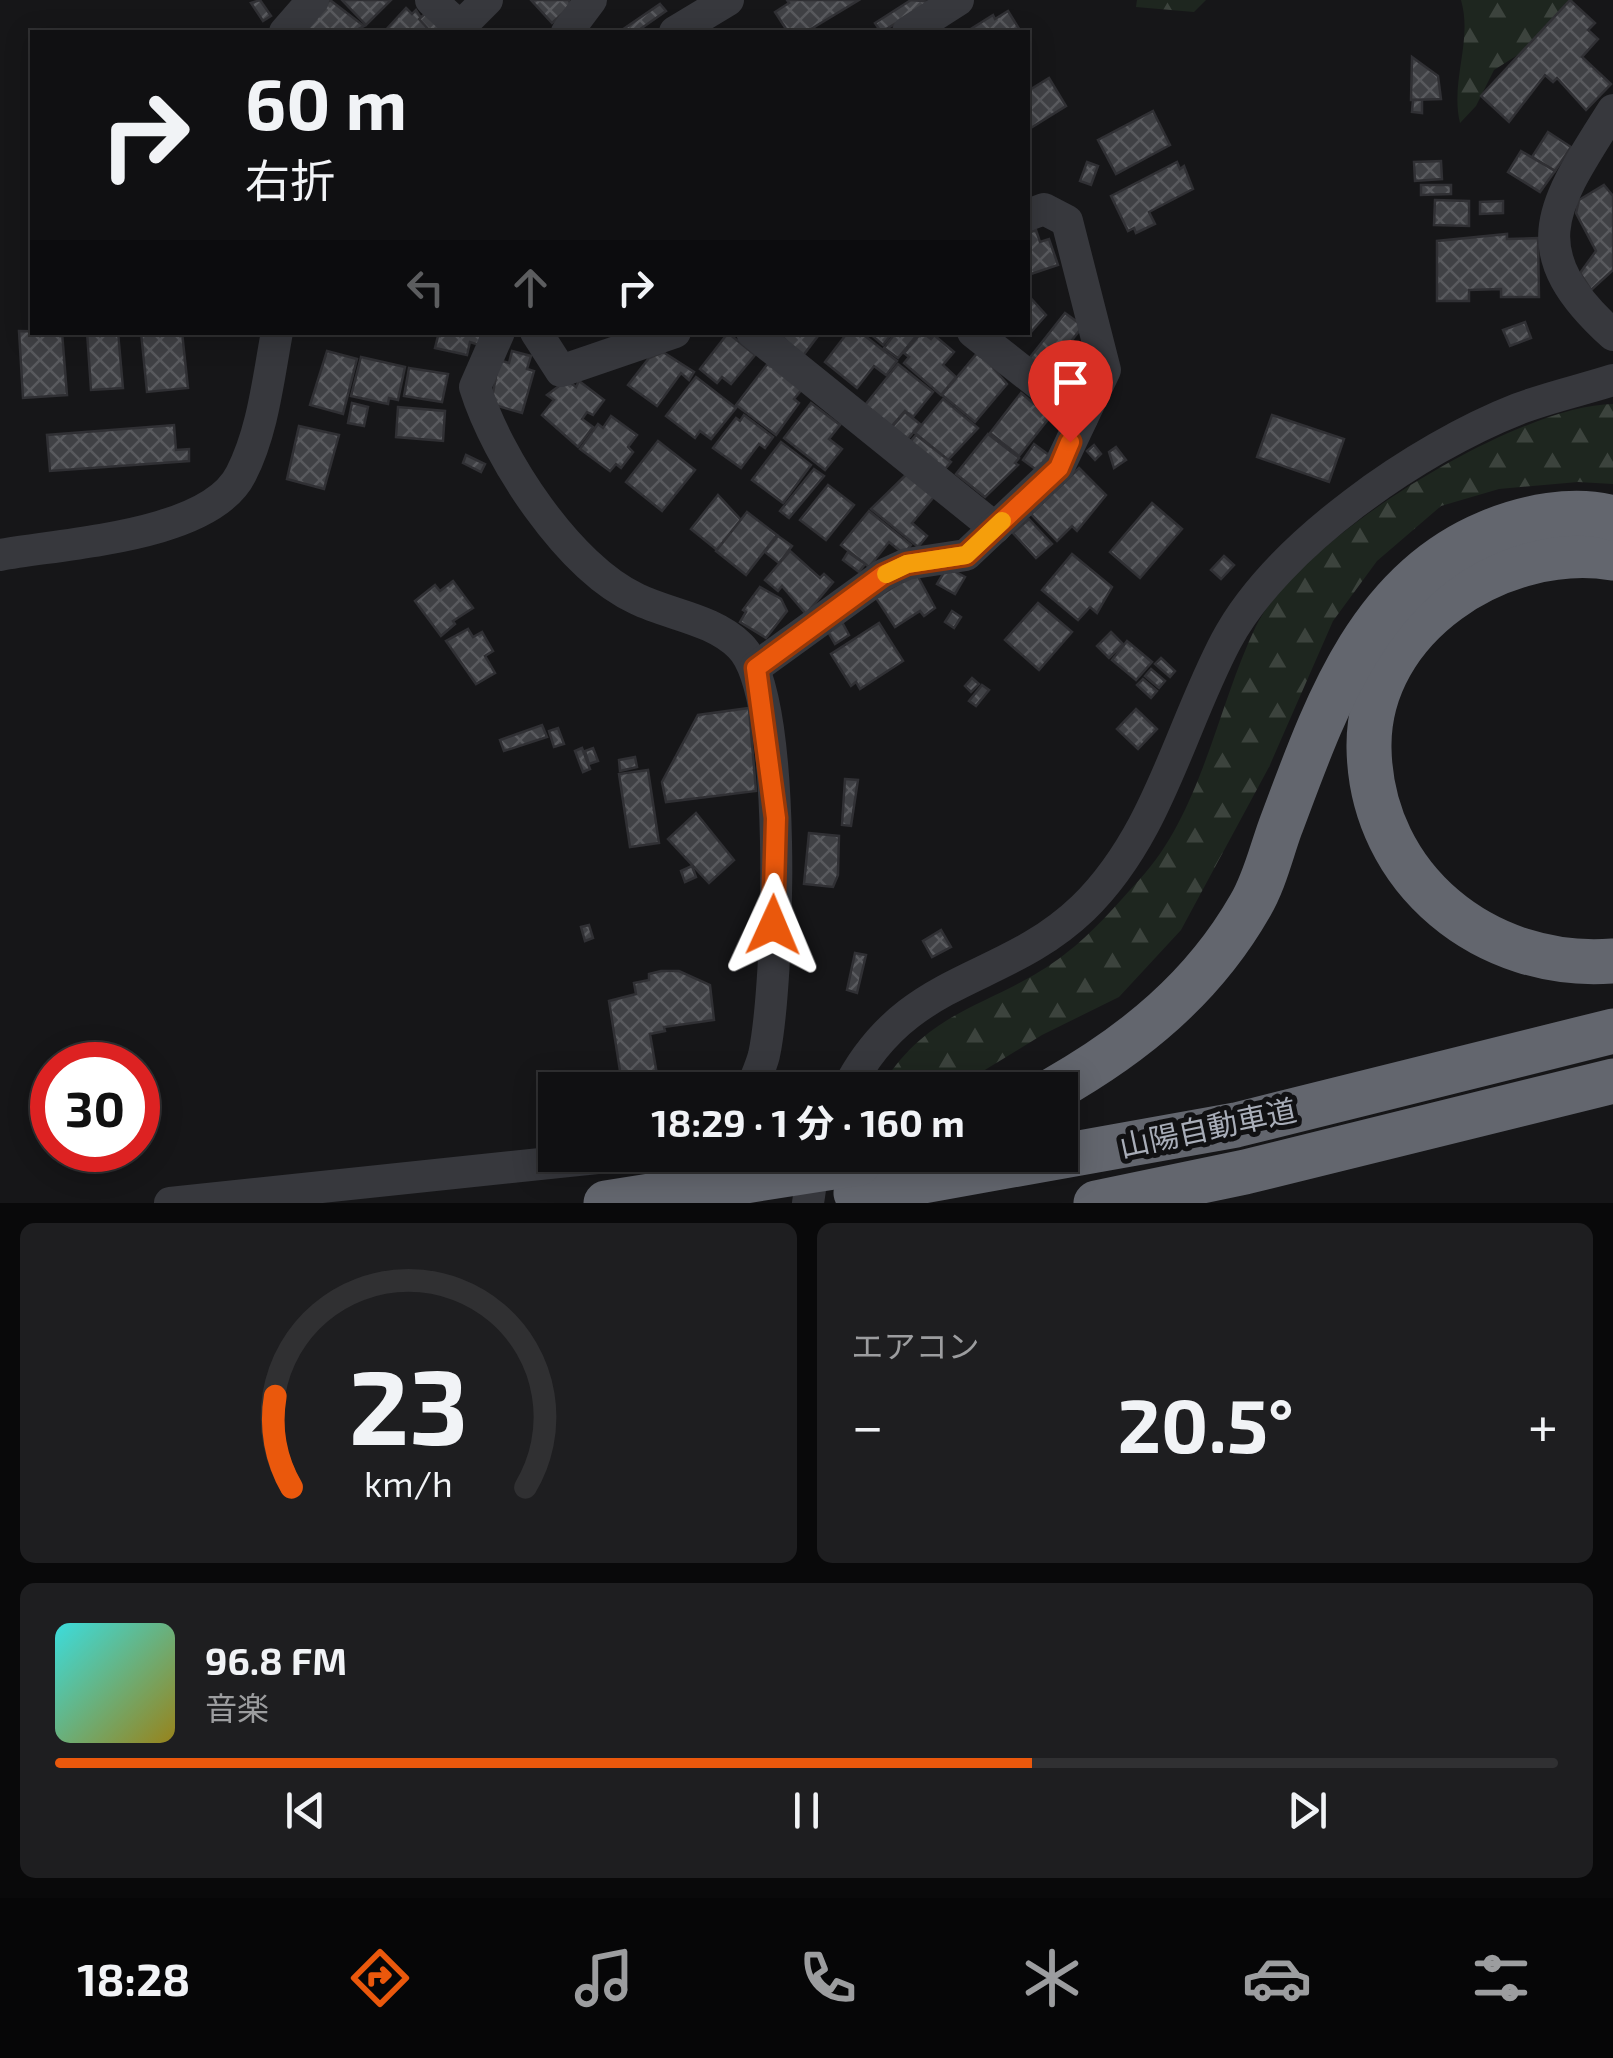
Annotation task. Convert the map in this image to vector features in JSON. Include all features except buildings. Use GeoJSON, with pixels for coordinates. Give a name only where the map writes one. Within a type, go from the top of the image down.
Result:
{"type":"FeatureCollection","features":[{"type":"Feature","properties":{"kind":"highway"},"geometry":{"type":"LineString","coordinates":[[1078,1076],[1112,1056],[1196,986],[1252,904],[1344,670],[1416,575],[1464,543],[1507,524],[1553,515],[1613,518]]}},
{"type":"Feature","properties":{"kind":"highway"},"geometry":{"type":"LineString","coordinates":[[1613,558],[1580,553],[1531,560],[1452,596],[1421,625],[1394,662],[1376,704],[1369,747],[1374,792],[1392,835],[1432,898],[1464,926],[1513,949],[1546,960],[1613,962]]}},
{"type":"Feature","properties":{"kind":"highway","name":"山陽自動車道"},"geometry":{"type":"LineString","coordinates":[[1078,1144],[1236,1125],[1613,1031]]}},
{"type":"Feature","properties":{"kind":"highway","name":"山陽自動車道"},"geometry":{"type":"LineString","coordinates":[[1096,1203],[1244,1172],[1613,1081]]}},
{"type":"Feature","properties":{"kind":"highway"},"geometry":{"type":"LineString","coordinates":[[606,1203],[851,1172]]}},
{"type":"Feature","properties":{"kind":"highway","name":"山陽自動車道"},"geometry":{"type":"LineString","coordinates":[[798,1203],[863,1172]]}},
{"type":"Feature","properties":{"kind":"street"},"geometry":{"type":"LineString","coordinates":[[288,30],[313,0]]}},
{"type":"Feature","properties":{"kind":"street"},"geometry":{"type":"LineString","coordinates":[[431,0],[460,27],[486,0]]}},
{"type":"Feature","properties":{"kind":"street"},"geometry":{"type":"LineString","coordinates":[[568,30],[591,0]]}},
{"type":"Feature","properties":{"kind":"street"},"geometry":{"type":"LineString","coordinates":[[911,30],[958,0]]}},
{"type":"Feature","properties":{"kind":"street"},"geometry":{"type":"LineString","coordinates":[[679,30],[723,10]]}},
{"type":"Feature","properties":{"kind":"street"},"geometry":{"type":"LineString","coordinates":[[1613,110],[1574,172],[1554,224],[1555,263],[1570,292],[1613,335]]}},
{"type":"Feature","properties":{"kind":"street"},"geometry":{"type":"LineString","coordinates":[[756,668],[883,575],[907,564],[966,555],[1059,468],[1105,370],[1067,221],[1044,209],[1030,213]]}},
{"type":"Feature","properties":{"kind":"street"},"geometry":{"type":"LineString","coordinates":[[0,555],[171,524],[212,506],[240,476],[257,433],[276,335]]}},
{"type":"Feature","properties":{"kind":"street"},"geometry":{"type":"LineString","coordinates":[[498,335],[475,388],[484,418],[548,520],[613,585],[636,599],[723,632],[756,668],[763,695],[775,838],[772,997],[757,1072]]}},
{"type":"Feature","properties":{"kind":"street"},"geometry":{"type":"LineString","coordinates":[[538,335],[560,371],[665,335]]}},
{"type":"Feature","properties":{"kind":"street"},"geometry":{"type":"LineString","coordinates":[[756,335],[995,528]]}},
{"type":"Feature","properties":{"kind":"street"},"geometry":{"type":"LineString","coordinates":[[977,335],[1082,418]]}},
{"type":"Feature","properties":{"kind":"street"},"geometry":{"type":"LineString","coordinates":[[859,1072],[885,1031],[926,999],[1029,946],[1083,908],[1121,859],[1166,783],[1226,641],[1263,586],[1304,545],[1349,505],[1517,409],[1613,380]]}},
{"type":"Feature","properties":{"kind":"street"},"geometry":{"type":"LineString","coordinates":[[170,1203],[538,1164]]}},
{"type":"Feature","properties":{"kind":"street"},"geometry":{"type":"LineString","coordinates":[[807,1172],[808,1203]]}},
{"type":"Feature","properties":{"kind":"green space"},"geometry":{"type":"Polygon","coordinates":[[[1137,0],[1206,0],[1194,12],[1136,7],[1137,0]]]}},
{"type":"Feature","properties":{"kind":"green space"},"geometry":{"type":"Polygon","coordinates":[[[1461,0],[1573,0],[1551,34],[1494,70],[1476,106],[1460,123],[1458,92],[1464,31],[1461,0]]]}},
{"type":"Feature","properties":{"kind":"green space"},"geometry":{"type":"Polygon","coordinates":[[[1613,404],[1613,484],[1578,482],[1499,489],[1441,506],[1377,561],[1333,621],[1269,767],[1181,930],[1119,997],[1042,1035],[981,1072],[892,1072],[920,1040],[942,1023],[1040,972],[1065,954],[1140,879],[1161,852],[1194,790],[1256,626],[1280,592],[1316,555],[1363,518],[1469,452],[1572,410],[1613,404]]]}},
{"type":"Feature","properties":{"kind":"slow traffic"},"geometry":{"type":"LineString","coordinates":[[886,574],[907,564],[966,555],[1002,521]]}},
{"type":"Feature","properties":{"kind":"route"},"geometry":{"type":"LineString","coordinates":[[773,925],[776,818],[763,695],[756,668],[883,575],[907,564],[966,555],[1059,468],[1070,442]]}}]}
